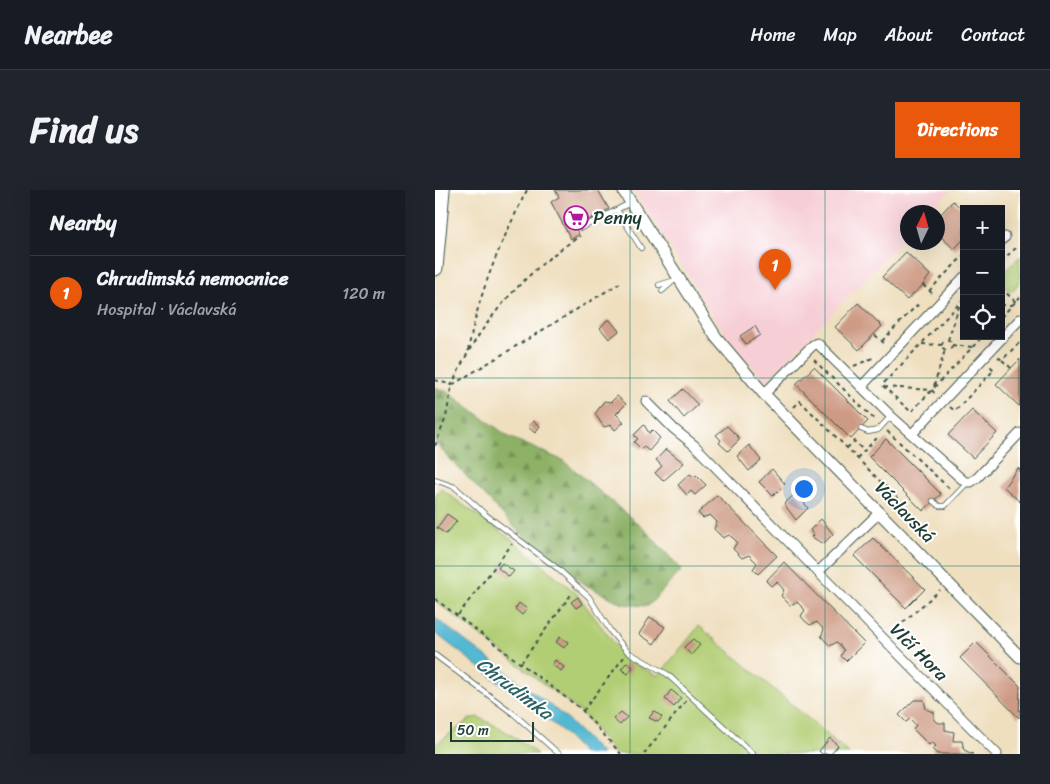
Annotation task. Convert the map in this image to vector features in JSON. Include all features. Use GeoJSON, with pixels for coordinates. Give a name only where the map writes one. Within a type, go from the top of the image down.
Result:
{"type":"FeatureCollection","features":[{"type":"Feature","properties":{"kind":"main road"},"geometry":{"type":"LineString","coordinates":[[435,268],[442,190]]}},
{"type":"Feature","properties":{"kind":"street","name":"Václavská"},"geometry":{"type":"LineString","coordinates":[[623,190],[675,279],[716,337],[764,394],[1020,656]]}},
{"type":"Feature","properties":{"kind":"street"},"geometry":{"type":"LineString","coordinates":[[861,387],[960,281]]}},
{"type":"Feature","properties":{"kind":"street"},"geometry":{"type":"LineString","coordinates":[[912,434],[1020,319]]}},
{"type":"Feature","properties":{"kind":"street"},"geometry":{"type":"LineString","coordinates":[[764,394],[815,344],[821,346],[891,416],[968,482],[977,478],[1020,433]]}},
{"type":"Feature","properties":{"kind":"street","name":"Vlčí Hora"},"geometry":{"type":"LineString","coordinates":[[646,401],[674,429],[695,446],[997,754]]}},
{"type":"Feature","properties":{"kind":"street"},"geometry":{"type":"LineString","coordinates":[[818,572],[880,512]]}},
{"type":"Feature","properties":{"kind":"lane"},"geometry":{"type":"LineString","coordinates":[[581,228],[630,203]]}},
{"type":"Feature","properties":{"kind":"lane"},"geometry":{"type":"LineString","coordinates":[[617,210],[641,248]]}},
{"type":"Feature","properties":{"kind":"lane"},"geometry":{"type":"LineString","coordinates":[[659,286],[675,279]]}},
{"type":"Feature","properties":{"kind":"lane"},"geometry":{"type":"LineString","coordinates":[[662,291],[675,279]]}},
{"type":"Feature","properties":{"kind":"lane"},"geometry":{"type":"LineString","coordinates":[[861,429],[873,432],[891,416]]}},
{"type":"Feature","properties":{"kind":"lane"},"geometry":{"type":"LineString","coordinates":[[435,480],[455,488],[486,515],[578,586],[589,597],[611,632],[628,652],[660,669],[691,695],[753,754]]}},
{"type":"Feature","properties":{"kind":"lane"},"geometry":{"type":"LineString","coordinates":[[933,501],[939,506],[945,506],[968,482]]}},
{"type":"Feature","properties":{"kind":"lane"},"geometry":{"type":"LineString","coordinates":[[435,655],[514,714],[559,754]]}},
{"type":"Feature","properties":{"kind":"path"},"geometry":{"type":"LineString","coordinates":[[467,353],[477,309],[494,258],[527,190]]}},
{"type":"Feature","properties":{"kind":"path"},"geometry":{"type":"LineString","coordinates":[[435,446],[446,417],[452,385],[467,353],[513,290],[556,253],[583,234],[581,228]]}},
{"type":"Feature","properties":{"kind":"path"},"geometry":{"type":"LineString","coordinates":[[1005,258],[1017,248]]}},
{"type":"Feature","properties":{"kind":"path"},"geometry":{"type":"LineString","coordinates":[[929,291],[960,259]]}},
{"type":"Feature","properties":{"kind":"path"},"geometry":{"type":"LineString","coordinates":[[435,380],[452,385],[619,283]]}},
{"type":"Feature","properties":{"kind":"path"},"geometry":{"type":"LineString","coordinates":[[923,285],[935,296]]}},
{"type":"Feature","properties":{"kind":"path"},"geometry":{"type":"LineString","coordinates":[[1005,292],[1016,302]]}},
{"type":"Feature","properties":{"kind":"path"},"geometry":{"type":"LineString","coordinates":[[1005,313],[1020,297]]}},
{"type":"Feature","properties":{"kind":"path"},"geometry":{"type":"LineString","coordinates":[[960,303],[882,385],[911,412],[979,340]]}},
{"type":"Feature","properties":{"kind":"path"},"geometry":{"type":"LineString","coordinates":[[1005,304],[1012,305]]}},
{"type":"Feature","properties":{"kind":"path"},"geometry":{"type":"LineString","coordinates":[[882,341],[917,305],[922,310]]}},
{"type":"Feature","properties":{"kind":"path"},"geometry":{"type":"LineString","coordinates":[[942,345],[944,341],[948,340],[960,307]]}},
{"type":"Feature","properties":{"kind":"path"},"geometry":{"type":"LineString","coordinates":[[875,334],[888,347],[884,351]]}},
{"type":"Feature","properties":{"kind":"path"},"geometry":{"type":"LineString","coordinates":[[948,340],[952,346]]}},
{"type":"Feature","properties":{"kind":"path"},"geometry":{"type":"LineString","coordinates":[[1011,368],[1002,360],[1020,342]]}},
{"type":"Feature","properties":{"kind":"path"},"geometry":{"type":"LineString","coordinates":[[921,344],[942,345]]}},
{"type":"Feature","properties":{"kind":"path"},"geometry":{"type":"LineString","coordinates":[[933,389],[945,350],[942,345]]}},
{"type":"Feature","properties":{"kind":"path"},"geometry":{"type":"LineString","coordinates":[[952,346],[973,347]]}},
{"type":"Feature","properties":{"kind":"path"},"geometry":{"type":"LineString","coordinates":[[945,350],[950,350],[952,346]]}},
{"type":"Feature","properties":{"kind":"path"},"geometry":{"type":"LineString","coordinates":[[847,372],[855,365],[880,355]]}},
{"type":"Feature","properties":{"kind":"path"},"geometry":{"type":"LineString","coordinates":[[884,387],[933,389]]}},
{"type":"Feature","properties":{"kind":"path"},"geometry":{"type":"LineString","coordinates":[[857,458],[886,430]]}},
{"type":"Feature","properties":{"kind":"path"},"geometry":{"type":"LineString","coordinates":[[847,448],[854,441],[864,451]]}},
{"type":"Feature","properties":{"kind":"path"},"geometry":{"type":"LineString","coordinates":[[458,615],[516,538]]}},
{"type":"Feature","properties":{"kind":"path"},"geometry":{"type":"LineString","coordinates":[[521,663],[578,586]]}},
{"type":"Feature","properties":{"kind":"path"},"geometry":{"type":"LineString","coordinates":[[885,639],[944,587]]}},
{"type":"Feature","properties":{"kind":"path"},"geometry":{"type":"LineString","coordinates":[[435,600],[458,615],[583,711],[621,754]]}},
{"type":"Feature","properties":{"kind":"path"},"geometry":{"type":"LineString","coordinates":[[583,711],[628,652]]}},
{"type":"Feature","properties":{"kind":"path"},"geometry":{"type":"LineString","coordinates":[[644,754],[691,695]]}},
{"type":"Feature","properties":{"kind":"shaded area"},"geometry":{"type":"Polygon","coordinates":[[[634,190],[951,190],[936,205],[900,205],[900,242],[766,382],[723,331],[634,190]]]}},
{"type":"Feature","properties":{"kind":"green space"},"geometry":{"type":"Polygon","coordinates":[[[1020,256],[1020,282],[1011,292],[1005,287],[1005,271],[1020,256]]]}},
{"type":"Feature","properties":{"kind":"green space"},"geometry":{"type":"Polygon","coordinates":[[[435,387],[448,392],[509,437],[564,461],[645,530],[682,570],[648,606],[623,604],[586,585],[524,537],[435,443],[435,387]]]}},
{"type":"Feature","properties":{"kind":"green space"},"geometry":{"type":"Polygon","coordinates":[[[441,489],[512,540],[576,593],[626,659],[658,676],[699,626],[850,754],[615,754],[582,713],[435,601],[435,497],[441,489]]]}},
{"type":"Feature","properties":{"kind":"green space"},"geometry":{"type":"Polygon","coordinates":[[[477,717],[509,733],[537,754],[435,754],[435,745],[470,719],[477,717]]]}},
{"type":"Feature","properties":{"kind":"water","name":"Chrudimka"},"geometry":{"type":"Polygon","coordinates":[[[435,618],[564,716],[602,754],[584,754],[560,729],[435,633],[435,618]]]}},
{"type":"Feature","properties":{"kind":"building","name":"Penny"},"geometry":{"type":"Polygon","coordinates":[[[555,190],[598,190],[609,209],[575,227],[579,235],[571,239],[551,202],[559,197],[555,190]]]}},
{"type":"Feature","properties":{"kind":"building"},"geometry":{"type":"Polygon","coordinates":[[[953,201],[960,207],[960,243],[954,249],[945,241],[945,210],[953,201]]]}},
{"type":"Feature","properties":{"kind":"building"},"geometry":{"type":"Polygon","coordinates":[[[906,252],[930,275],[921,287],[907,300],[882,277],[906,252]]]}},
{"type":"Feature","properties":{"kind":"building"},"geometry":{"type":"Polygon","coordinates":[[[858,303],[882,326],[859,350],[835,327],[858,303]]]}},
{"type":"Feature","properties":{"kind":"building"},"geometry":{"type":"Polygon","coordinates":[[[607,320],[610,320],[619,331],[609,339],[600,328],[607,320]]]}},
{"type":"Feature","properties":{"kind":"building"},"geometry":{"type":"Polygon","coordinates":[[[755,326],[760,335],[746,344],[740,336],[755,326]]]}},
{"type":"Feature","properties":{"kind":"building"},"geometry":{"type":"Polygon","coordinates":[[[1020,359],[1020,407],[996,384],[1020,359]]]}},
{"type":"Feature","properties":{"kind":"building"},"geometry":{"type":"Polygon","coordinates":[[[814,367],[868,421],[851,439],[796,384],[814,367]]]}},
{"type":"Feature","properties":{"kind":"building"},"geometry":{"type":"Polygon","coordinates":[[[683,389],[698,405],[684,418],[670,401],[683,389]]]}},
{"type":"Feature","properties":{"kind":"building"},"geometry":{"type":"Polygon","coordinates":[[[617,396],[626,404],[616,414],[624,422],[615,430],[611,425],[604,427],[595,414],[604,401],[611,402],[617,396]]]}},
{"type":"Feature","properties":{"kind":"building"},"geometry":{"type":"Polygon","coordinates":[[[972,410],[997,433],[973,458],[948,435],[972,410]]]}},
{"type":"Feature","properties":{"kind":"building"},"geometry":{"type":"Polygon","coordinates":[[[533,421],[540,426],[535,433],[528,427],[533,421]]]}},
{"type":"Feature","properties":{"kind":"building"},"geometry":{"type":"Polygon","coordinates":[[[644,425],[649,433],[652,430],[660,438],[649,451],[644,447],[641,449],[634,442],[638,439],[634,435],[644,425]]]}},
{"type":"Feature","properties":{"kind":"building"},"geometry":{"type":"Polygon","coordinates":[[[727,426],[740,439],[728,451],[719,443],[721,440],[716,435],[727,426]]]}},
{"type":"Feature","properties":{"kind":"building"},"geometry":{"type":"Polygon","coordinates":[[[886,439],[941,494],[923,511],[869,457],[886,439]]]}},
{"type":"Feature","properties":{"kind":"building"},"geometry":{"type":"Polygon","coordinates":[[[749,445],[761,460],[749,471],[737,456],[749,445]]]}},
{"type":"Feature","properties":{"kind":"building"},"geometry":{"type":"Polygon","coordinates":[[[666,449],[684,463],[663,481],[655,473],[662,466],[656,460],[666,449]]]}},
{"type":"Feature","properties":{"kind":"building"},"geometry":{"type":"Polygon","coordinates":[[[1018,468],[1020,470],[1020,502],[1004,487],[1018,468]]]}},
{"type":"Feature","properties":{"kind":"building"},"geometry":{"type":"Polygon","coordinates":[[[772,469],[785,484],[773,496],[759,482],[772,469]]]}},
{"type":"Feature","properties":{"kind":"building"},"geometry":{"type":"Polygon","coordinates":[[[690,474],[694,477],[696,475],[706,485],[695,495],[691,491],[687,495],[678,485],[690,474]]]}},
{"type":"Feature","properties":{"kind":"building"},"geometry":{"type":"Polygon","coordinates":[[[796,493],[808,508],[796,520],[784,504],[796,493]]]}},
{"type":"Feature","properties":{"kind":"building"},"geometry":{"type":"Polygon","coordinates":[[[717,495],[777,556],[758,574],[753,569],[757,563],[749,555],[742,558],[733,549],[737,542],[729,535],[723,538],[714,529],[717,522],[710,515],[703,518],[698,513],[717,495]]]}},
{"type":"Feature","properties":{"kind":"building"},"geometry":{"type":"Polygon","coordinates":[[[447,514],[457,521],[446,534],[437,528],[447,514]]]}},
{"type":"Feature","properties":{"kind":"building"},"geometry":{"type":"Polygon","coordinates":[[[821,519],[833,534],[823,544],[812,537],[814,535],[810,530],[821,519]]]}},
{"type":"Feature","properties":{"kind":"building"},"geometry":{"type":"Polygon","coordinates":[[[873,538],[925,589],[906,608],[854,556],[873,538]]]}},
{"type":"Feature","properties":{"kind":"building"},"geometry":{"type":"Polygon","coordinates":[[[784,562],[864,643],[846,661],[841,656],[844,650],[837,642],[830,646],[821,636],[824,630],[817,622],[810,625],[805,621],[801,616],[805,610],[797,602],[790,605],[781,596],[784,590],[777,582],[771,586],[766,581],[784,562]]]}},
{"type":"Feature","properties":{"kind":"building"},"geometry":{"type":"Polygon","coordinates":[[[502,563],[514,571],[509,577],[498,568],[502,563]]]}},
{"type":"Feature","properties":{"kind":"building"},"geometry":{"type":"Polygon","coordinates":[[[578,597],[582,604],[576,608],[571,602],[578,597]]]}},
{"type":"Feature","properties":{"kind":"building"},"geometry":{"type":"Polygon","coordinates":[[[519,603],[527,609],[522,615],[515,609],[519,603]]]}},
{"type":"Feature","properties":{"kind":"building"},"geometry":{"type":"Polygon","coordinates":[[[650,617],[665,627],[654,644],[639,634],[650,617]]]}},
{"type":"Feature","properties":{"kind":"building"},"geometry":{"type":"Polygon","coordinates":[[[560,637],[568,642],[564,648],[556,642],[560,637]]]}},
{"type":"Feature","properties":{"kind":"building"},"geometry":{"type":"Polygon","coordinates":[[[693,639],[700,645],[691,655],[684,647],[693,639]]]}},
{"type":"Feature","properties":{"kind":"building"},"geometry":{"type":"Polygon","coordinates":[[[976,642],[1020,686],[1019,718],[960,658],[976,642]]]}},
{"type":"Feature","properties":{"kind":"building"},"geometry":{"type":"Polygon","coordinates":[[[555,660],[564,667],[561,671],[552,665],[555,660]]]}},
{"type":"Feature","properties":{"kind":"building"},"geometry":{"type":"Polygon","coordinates":[[[627,662],[633,667],[628,674],[621,669],[627,662]]]}},
{"type":"Feature","properties":{"kind":"building"},"geometry":{"type":"Polygon","coordinates":[[[671,690],[681,698],[674,707],[665,699],[671,690]]]}},
{"type":"Feature","properties":{"kind":"building"},"geometry":{"type":"Polygon","coordinates":[[[914,700],[924,700],[926,709],[934,712],[934,720],[939,723],[945,723],[945,730],[954,732],[953,741],[962,741],[964,750],[973,754],[937,754],[932,749],[936,746],[932,742],[929,745],[913,729],[916,725],[910,719],[906,722],[899,715],[914,700]]]}},
{"type":"Feature","properties":{"kind":"building"},"geometry":{"type":"Polygon","coordinates":[[[654,711],[662,717],[658,722],[649,718],[654,711]]]}},
{"type":"Feature","properties":{"kind":"building"},"geometry":{"type":"Polygon","coordinates":[[[621,712],[627,717],[620,725],[613,719],[621,712]]]}},
{"type":"Feature","properties":{"kind":"building"},"geometry":{"type":"Polygon","coordinates":[[[830,738],[838,746],[831,754],[822,754],[819,751],[830,738]]]}},
{"type":"Feature","properties":{"kind":"place","name":"Penny"},"geometry":{"type":"Point","coordinates":[576,218]}},
{"type":"Feature","properties":{"kind":"place","name":"Chrudimská nemocnice"},"geometry":{"type":"Point","coordinates":[775,290]}}]}
